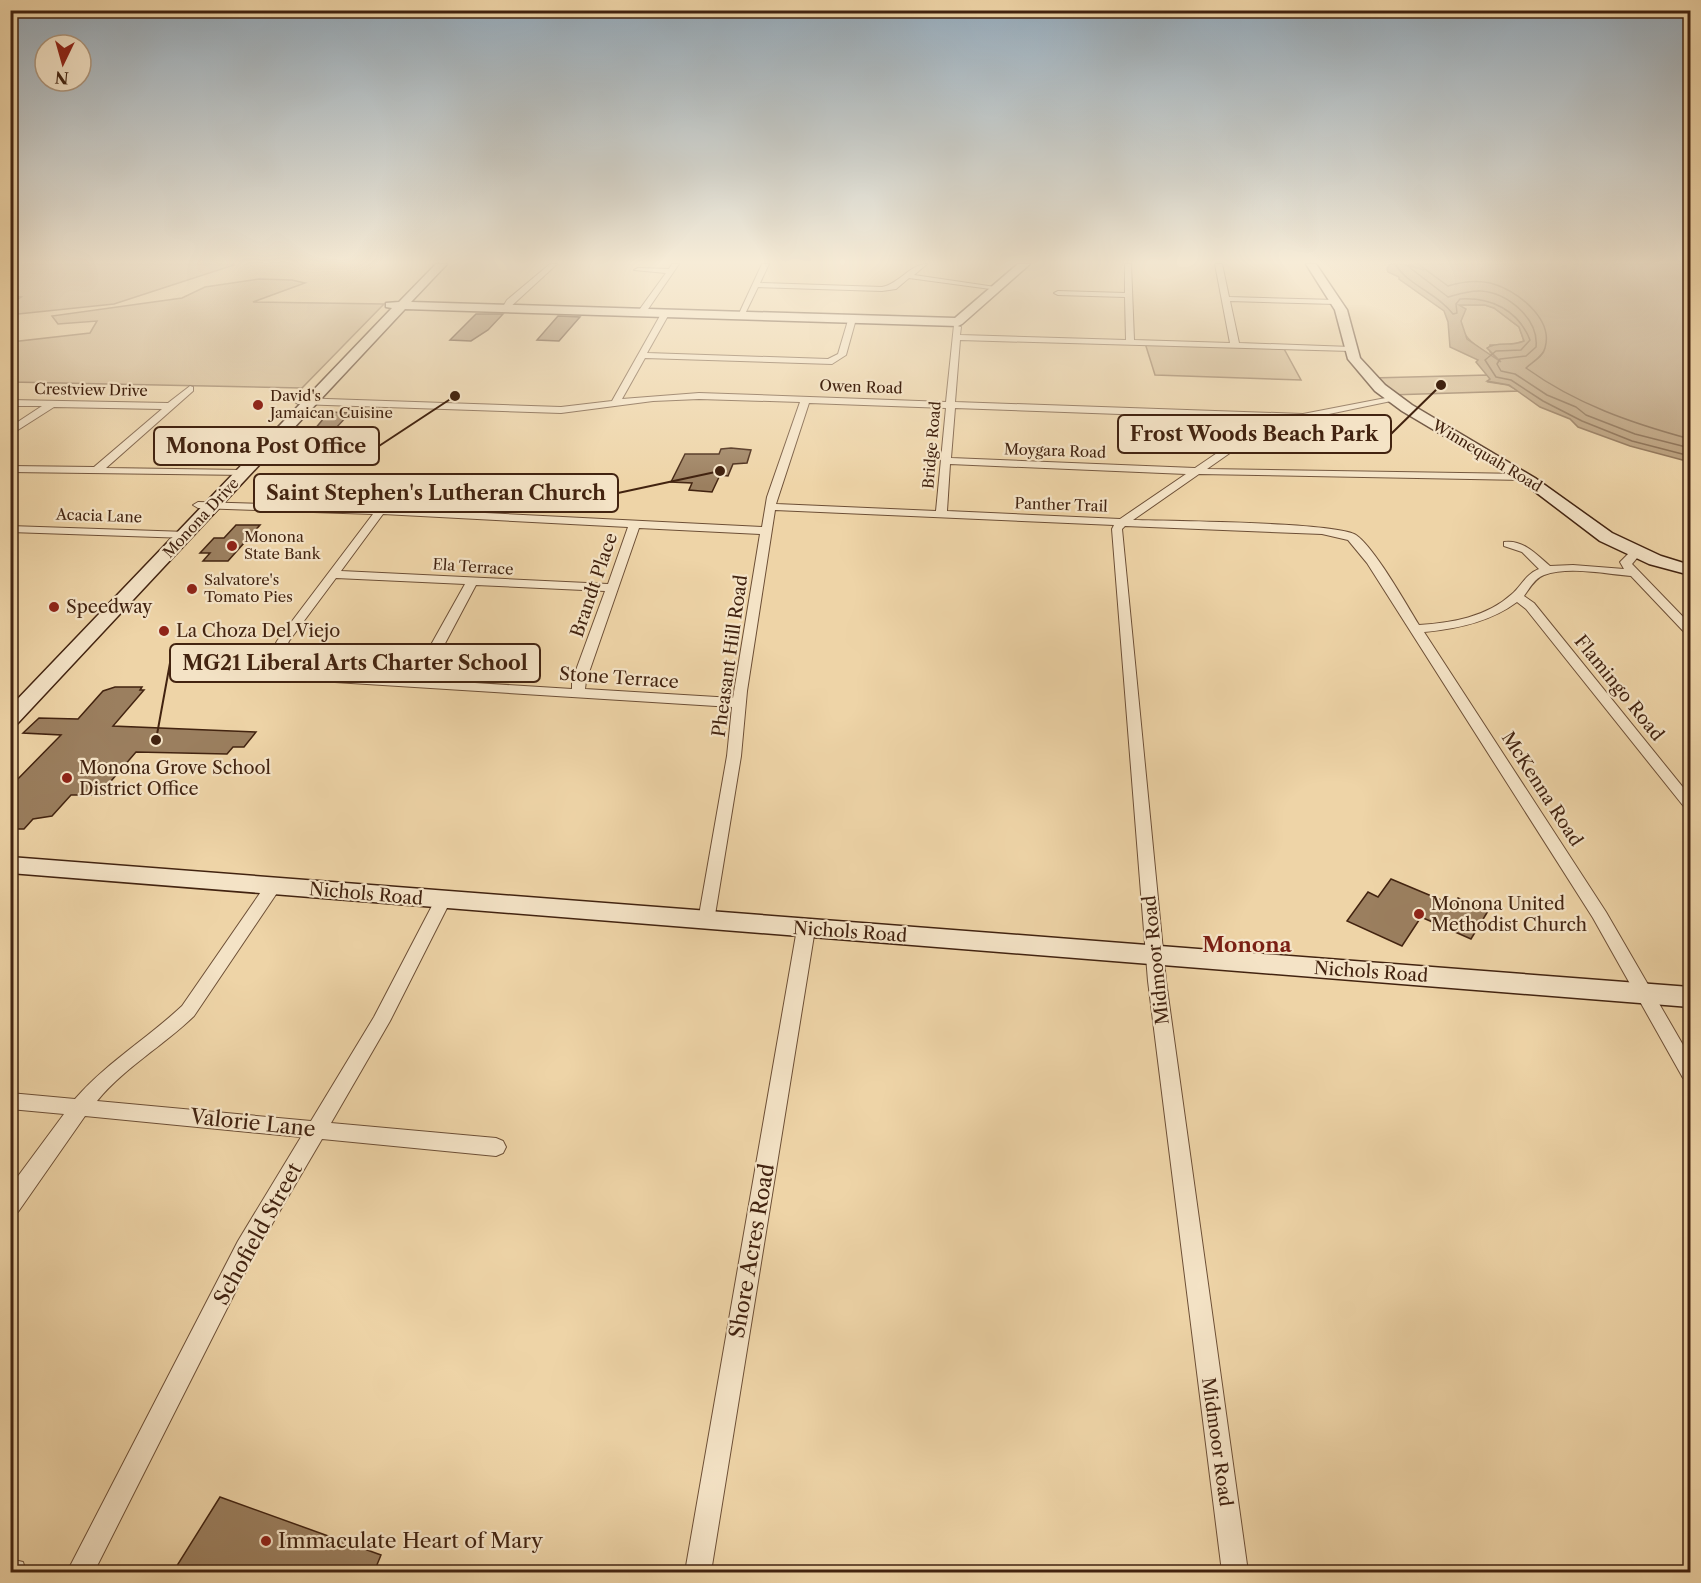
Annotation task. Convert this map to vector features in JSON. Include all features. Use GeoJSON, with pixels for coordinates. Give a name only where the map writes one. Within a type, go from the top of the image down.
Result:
{"type":"FeatureCollection","features":[{"type":"Feature","properties":{"kind":"street","name":"Monona Drive"},"geometry":{"type":"LineString","coordinates":[[10,699],[178,534],[308,401],[365,338]]}},
{"type":"Feature","properties":{"kind":"street"},"geometry":{"type":"LineString","coordinates":[[615,404],[651,338]]}},
{"type":"Feature","properties":{"kind":"street"},"geometry":{"type":"LineString","coordinates":[[642,356],[829,362],[843,354],[847,338]]}},
{"type":"Feature","properties":{"kind":"street","name":"Bridge Road"},"geometry":{"type":"LineString","coordinates":[[940,515],[957,338]]}},
{"type":"Feature","properties":{"kind":"street"},"geometry":{"type":"LineString","coordinates":[[987,338],[1351,350]]}},
{"type":"Feature","properties":{"kind":"street"},"geometry":{"type":"LineString","coordinates":[[1130,338],[1130,342]]}},
{"type":"Feature","properties":{"kind":"street"},"geometry":{"type":"LineString","coordinates":[[1234,338],[1235,345]]}},
{"type":"Feature","properties":{"kind":"street","name":"Winnequah Road"},"geometry":{"type":"LineString","coordinates":[[1348,338],[1354,359],[1366,375],[1393,398],[1524,477],[1606,537],[1636,552],[1690,570]]}},
{"type":"Feature","properties":{"kind":"street"},"geometry":{"type":"LineString","coordinates":[[96,471],[190,390]]}},
{"type":"Feature","properties":{"kind":"street","name":"Owen Road"},"geometry":{"type":"LineString","coordinates":[[308,401],[558,410],[682,396],[1272,421]]}},
{"type":"Feature","properties":{"kind":"street"},"geometry":{"type":"LineString","coordinates":[[1121,523],[1272,421],[1303,417],[1393,398]]}},
{"type":"Feature","properties":{"kind":"street","name":"Pheasant Hill Road"},"geometry":{"type":"LineString","coordinates":[[706,921],[734,756],[740,703],[771,507],[805,400]]}},
{"type":"Feature","properties":{"kind":"street","name":"Crestview Drive"},"geometry":{"type":"LineString","coordinates":[[10,403],[170,406]]}},
{"type":"Feature","properties":{"kind":"street"},"geometry":{"type":"LineString","coordinates":[[10,432],[52,404]]}},
{"type":"Feature","properties":{"kind":"street","name":"Moygara Road"},"geometry":{"type":"LineString","coordinates":[[945,460],[1198,471],[1524,477]]}},
{"type":"Feature","properties":{"kind":"street"},"geometry":{"type":"LineString","coordinates":[[10,469],[236,473]]}},
{"type":"Feature","properties":{"kind":"street"},"geometry":{"type":"LineString","coordinates":[[206,505],[380,511],[767,531]]}},
{"type":"Feature","properties":{"kind":"street","name":"Panther Trail"},"geometry":{"type":"LineString","coordinates":[[771,507],[1322,531],[1349,535]]}},
{"type":"Feature","properties":{"kind":"street"},"geometry":{"type":"LineString","coordinates":[[333,574],[380,511]]}},
{"type":"Feature","properties":{"kind":"street","name":"Midmoor Road"},"geometry":{"type":"LineString","coordinates":[[1121,523],[1117,529],[1119,559],[1155,956],[1235,1572]]}},
{"type":"Feature","properties":{"kind":"street","name":"Brandt Place"},"geometry":{"type":"LineString","coordinates":[[578,693],[579,681],[635,524]]}},
{"type":"Feature","properties":{"kind":"street","name":"Acacia Lane"},"geometry":{"type":"LineString","coordinates":[[10,529],[178,534]]}},
{"type":"Feature","properties":{"kind":"street","name":"Monona Drive"},"geometry":{"type":"LineString","coordinates":[[10,720],[178,534]]}},
{"type":"Feature","properties":{"kind":"street","name":"McKenna Road"},"geometry":{"type":"LineString","coordinates":[[1349,535],[1362,546],[1600,916],[1690,1073]]}},
{"type":"Feature","properties":{"kind":"street"},"geometry":{"type":"LineString","coordinates":[[1508,544],[1526,550],[1548,570]]}},
{"type":"Feature","properties":{"kind":"street"},"geometry":{"type":"LineString","coordinates":[[1636,552],[1626,562],[1690,631]]}},
{"type":"Feature","properties":{"kind":"street"},"geometry":{"type":"LineString","coordinates":[[1415,629],[1436,628],[1464,622],[1500,608],[1517,596],[1534,576],[1548,570],[1634,573]]}},
{"type":"Feature","properties":{"kind":"street","name":"Ela Terrace"},"geometry":{"type":"LineString","coordinates":[[333,574],[612,588]]}},
{"type":"Feature","properties":{"kind":"street","name":"Stone Terrace"},"geometry":{"type":"LineString","coordinates":[[333,574],[283,641],[274,660],[281,669],[302,675],[740,703]]}},
{"type":"Feature","properties":{"kind":"street"},"geometry":{"type":"LineString","coordinates":[[420,683],[425,668],[472,582]]}},
{"type":"Feature","properties":{"kind":"street","name":"Flamingo Road"},"geometry":{"type":"LineString","coordinates":[[1517,596],[1530,606],[1690,805]]}},
{"type":"Feature","properties":{"kind":"street","name":"Nichols Road"},"geometry":{"type":"LineString","coordinates":[[10,865],[1690,997]]}},
{"type":"Feature","properties":{"kind":"street"},"geometry":{"type":"LineString","coordinates":[[10,1205],[80,1107],[102,1081],[170,1028],[188,1011],[273,887]]}},
{"type":"Feature","properties":{"kind":"street","name":"Schofield Street"},"geometry":{"type":"LineString","coordinates":[[81,1572],[246,1248],[381,1021],[443,900]]}},
{"type":"Feature","properties":{"kind":"street","name":"Shore Acres Road"},"geometry":{"type":"LineString","coordinates":[[698,1572],[806,929]]}},
{"type":"Feature","properties":{"kind":"street","name":"Valorie Lane"},"geometry":{"type":"LineString","coordinates":[[10,1101],[496,1147]]}},
{"type":"Feature","properties":{"kind":"shaded area"},"geometry":{"type":"Polygon","coordinates":[[[47,338],[351,338],[302,388],[11,382],[11,342],[47,338]]]}},
{"type":"Feature","properties":{"kind":"shaded area"},"geometry":{"type":"Polygon","coordinates":[[[1468,338],[1523,338],[1524,341],[1510,345],[1490,345],[1490,352],[1501,363],[1468,338]]]}},
{"type":"Feature","properties":{"kind":"shaded area"},"geometry":{"type":"Polygon","coordinates":[[[1145,343],[1283,347],[1301,380],[1155,375],[1145,343]]]}},
{"type":"Feature","properties":{"kind":"shaded area"},"geometry":{"type":"Polygon","coordinates":[[[1488,375],[1490,379],[1488,382],[1508,385],[1519,391],[1389,395],[1372,378],[1488,375]]]}},
{"type":"Feature","properties":{"kind":"water"},"geometry":{"type":"Polygon","coordinates":[[[1449,338],[1467,338],[1501,362],[1487,348],[1495,345],[1515,344],[1524,341],[1523,338],[1690,338],[1690,462],[1630,446],[1578,427],[1570,419],[1540,407],[1509,385],[1487,381],[1490,379],[1476,362],[1478,360],[1450,347],[1449,338]]]}},
{"type":"Feature","properties":{"kind":"building"},"geometry":{"type":"Polygon","coordinates":[[[452,338],[476,338],[471,341],[450,340],[452,338]]]}},
{"type":"Feature","properties":{"kind":"building"},"geometry":{"type":"Polygon","coordinates":[[[539,338],[562,338],[559,341],[537,340],[539,338]]]}},
{"type":"Feature","properties":{"kind":"building"},"geometry":{"type":"Polygon","coordinates":[[[329,412],[350,413],[335,429],[348,429],[338,442],[304,442],[329,412]]]}},
{"type":"Feature","properties":{"kind":"building"},"geometry":{"type":"Polygon","coordinates":[[[721,449],[751,450],[747,463],[733,464],[728,476],[720,475],[712,492],[689,490],[692,483],[671,482],[685,454],[719,454],[721,449]]]}},
{"type":"Feature","properties":{"kind":"building","name":"Monona State Bank"},"geometry":{"type":"Polygon","coordinates":[[[236,525],[260,525],[228,561],[203,561],[210,553],[200,553],[214,538],[224,538],[236,525]]]}},
{"type":"Feature","properties":{"kind":"building","name":"Monona Grove School District Office"},"geometry":{"type":"Polygon","coordinates":[[[115,687],[142,687],[140,690],[144,690],[113,726],[256,732],[244,747],[233,747],[227,754],[136,752],[99,795],[71,795],[52,816],[33,819],[24,829],[10,829],[10,787],[61,735],[23,733],[39,718],[78,719],[103,691],[115,687]]]}},
{"type":"Feature","properties":{"kind":"building","name":"Monona United Methodist Church"},"geometry":{"type":"Polygon","coordinates":[[[1391,879],[1453,905],[1458,898],[1488,911],[1471,939],[1421,917],[1402,946],[1347,921],[1368,892],[1378,897],[1391,879]]]}},
{"type":"Feature","properties":{"kind":"building","name":"Immaculate Heart of Mary"},"geometry":{"type":"Polygon","coordinates":[[[220,1497],[381,1555],[374,1572],[173,1572],[220,1497]]]}},
{"type":"Feature","properties":{"kind":"place","name":"Frost Woods Beach Park"},"geometry":{"type":"Point","coordinates":[1441,385]}},
{"type":"Feature","properties":{"kind":"place","name":"Monona Post Office"},"geometry":{"type":"Point","coordinates":[455,396]}},
{"type":"Feature","properties":{"kind":"place","name":"David's Jamaican Cuisine"},"geometry":{"type":"Point","coordinates":[258,405]}},
{"type":"Feature","properties":{"kind":"place","name":"Saint Stephen's Lutheran Church"},"geometry":{"type":"Point","coordinates":[720,471]}},
{"type":"Feature","properties":{"kind":"place","name":"Monona State Bank"},"geometry":{"type":"Point","coordinates":[232,546]}},
{"type":"Feature","properties":{"kind":"place","name":"Salvatore's Tomato Pies"},"geometry":{"type":"Point","coordinates":[192,589]}},
{"type":"Feature","properties":{"kind":"place","name":"Speedway"},"geometry":{"type":"Point","coordinates":[54,607]}},
{"type":"Feature","properties":{"kind":"place","name":"La Choza Del Viejo"},"geometry":{"type":"Point","coordinates":[164,631]}},
{"type":"Feature","properties":{"kind":"place","name":"MG21 Liberal Arts Charter School"},"geometry":{"type":"Point","coordinates":[156,740]}},
{"type":"Feature","properties":{"kind":"place","name":"Monona Grove School District Office"},"geometry":{"type":"Point","coordinates":[67,778]}},
{"type":"Feature","properties":{"kind":"place","name":"Monona United Methodist Church"},"geometry":{"type":"Point","coordinates":[1419,914]}},
{"type":"Feature","properties":{"kind":"place","name":"Immaculate Heart of Mary"},"geometry":{"type":"Point","coordinates":[266,1541]}},
{"type":"Feature","properties":{"kind":"district","name":"Monona"},"geometry":{"type":"Point","coordinates":[1247,945]}}]}
